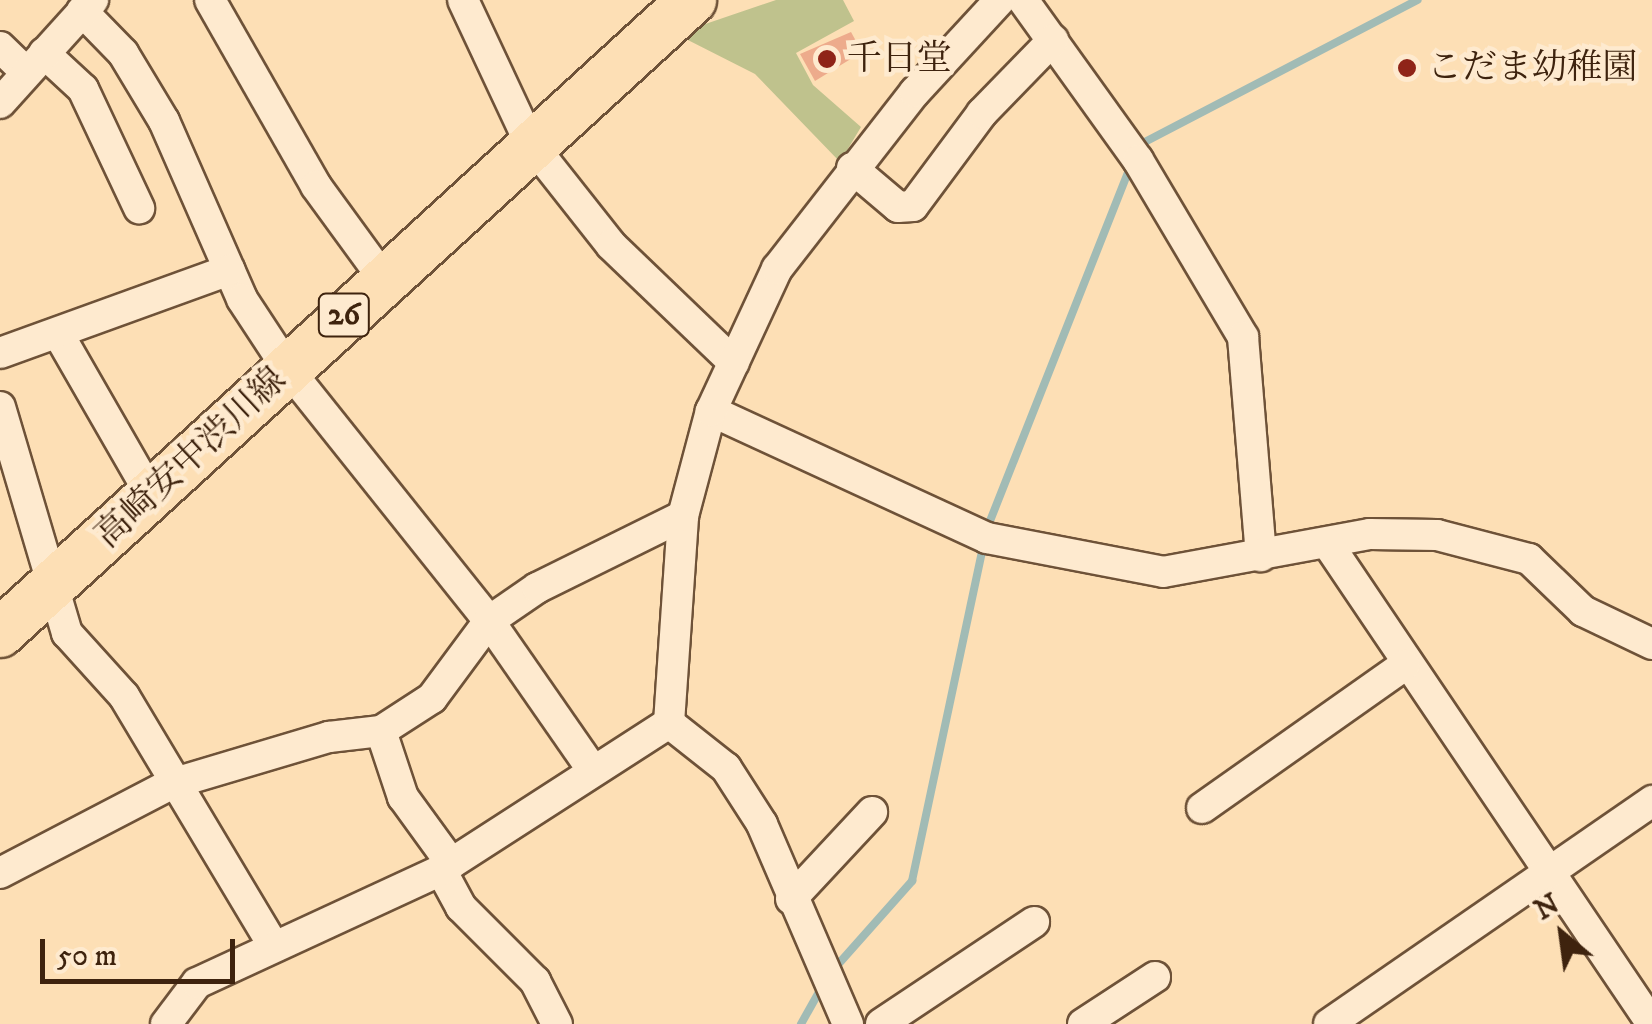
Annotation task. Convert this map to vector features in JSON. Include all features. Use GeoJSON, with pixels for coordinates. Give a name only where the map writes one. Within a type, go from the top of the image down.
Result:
{"type":"FeatureCollection","features":[{"type":"Feature","properties":{"kind":"main road","name":"高崎安中渋川線"},"geometry":{"type":"LineString","coordinates":[[0,633],[529,141],[692,0]]}},
{"type":"Feature","properties":{"kind":"street"},"geometry":{"type":"LineString","coordinates":[[210,0],[316,186],[382,278]]}},
{"type":"Feature","properties":{"kind":"street"},"geometry":{"type":"LineString","coordinates":[[463,0],[529,141],[611,245],[734,363]]}},
{"type":"Feature","properties":{"kind":"street"},"geometry":{"type":"LineString","coordinates":[[669,724],[683,516],[711,411],[777,268],[852,168],[1000,0]]}},
{"type":"Feature","properties":{"kind":"street"},"geometry":{"type":"LineString","coordinates":[[1023,0],[1138,160],[1243,337],[1261,556]]}},
{"type":"Feature","properties":{"kind":"street"},"geometry":{"type":"LineString","coordinates":[[0,103],[87,6],[123,53],[164,121],[229,270],[288,369],[488,621],[592,769]]}},
{"type":"Feature","properties":{"kind":"street"},"geometry":{"type":"LineString","coordinates":[[852,168],[898,207],[913,206],[982,113],[1053,40]]}},
{"type":"Feature","properties":{"kind":"street"},"geometry":{"type":"LineString","coordinates":[[0,47],[83,89],[139,208]]}},
{"type":"Feature","properties":{"kind":"street"},"geometry":{"type":"LineString","coordinates":[[0,353],[59,335],[229,270]]}},
{"type":"Feature","properties":{"kind":"street"},"geometry":{"type":"LineString","coordinates":[[59,335],[150,495]]}},
{"type":"Feature","properties":{"kind":"street"},"geometry":{"type":"LineString","coordinates":[[0,407],[67,632],[124,696],[172,784],[273,945]]}},
{"type":"Feature","properties":{"kind":"street"},"geometry":{"type":"LineString","coordinates":[[711,411],[986,538],[1163,572],[1399,531],[1528,559],[1583,611],[1652,644]]}},
{"type":"Feature","properties":{"kind":"street"},"geometry":{"type":"LineString","coordinates":[[0,873],[172,784],[329,736],[382,731],[432,698],[488,621],[536,588],[683,516]]}},
{"type":"Feature","properties":{"kind":"street"},"geometry":{"type":"LineString","coordinates":[[1328,544],[1405,664],[1652,1024]]}},
{"type":"Feature","properties":{"kind":"street"},"geometry":{"type":"LineString","coordinates":[[1202,808],[1405,664]]}},
{"type":"Feature","properties":{"kind":"street"},"geometry":{"type":"LineString","coordinates":[[166,1024],[180,995],[273,945],[446,867],[592,769],[669,724]]}},
{"type":"Feature","properties":{"kind":"street"},"geometry":{"type":"LineString","coordinates":[[669,724],[736,782],[848,1024]]}},
{"type":"Feature","properties":{"kind":"street"},"geometry":{"type":"LineString","coordinates":[[382,731],[403,797],[446,867],[461,907],[535,982],[556,1024]]}},
{"type":"Feature","properties":{"kind":"street"},"geometry":{"type":"LineString","coordinates":[[1329,1024],[1652,801]]}},
{"type":"Feature","properties":{"kind":"street"},"geometry":{"type":"LineString","coordinates":[[791,899],[872,812]]}},
{"type":"Feature","properties":{"kind":"street"},"geometry":{"type":"LineString","coordinates":[[880,1024],[1034,922]]}},
{"type":"Feature","properties":{"kind":"street"},"geometry":{"type":"LineString","coordinates":[[1083,1024],[1155,978]]}},
{"type":"Feature","properties":{"kind":"street"},"geometry":{"type":"LineString","coordinates":[[180,995],[194,1024]]}},
{"type":"Feature","properties":{"kind":"green space"},"geometry":{"type":"Polygon","coordinates":[[[776,0],[843,0],[854,21],[796,53],[813,85],[861,127],[840,162],[755,74],[676,34],[776,0]]]}},
{"type":"Feature","properties":{"kind":"building","name":"千日堂"},"geometry":{"type":"Polygon","coordinates":[[[851,32],[862,52],[815,81],[800,54],[851,32]]]}},
{"type":"Feature","properties":{"kind":"waterway"},"geometry":{"type":"LineString","coordinates":[[1139,145],[1417,0]]}},
{"type":"Feature","properties":{"kind":"waterway"},"geometry":{"type":"LineString","coordinates":[[988,526],[1130,167]]}},
{"type":"Feature","properties":{"kind":"waterway"},"geometry":{"type":"LineString","coordinates":[[834,969],[912,881],[983,548]]}},
{"type":"Feature","properties":{"kind":"waterway"},"geometry":{"type":"LineString","coordinates":[[801,1024],[823,985]]}},
{"type":"Feature","properties":{"kind":"place","name":"千日堂"},"geometry":{"type":"Point","coordinates":[827,59]}},
{"type":"Feature","properties":{"kind":"place","name":"こだま幼稚園"},"geometry":{"type":"Point","coordinates":[1407,68]}}]}
